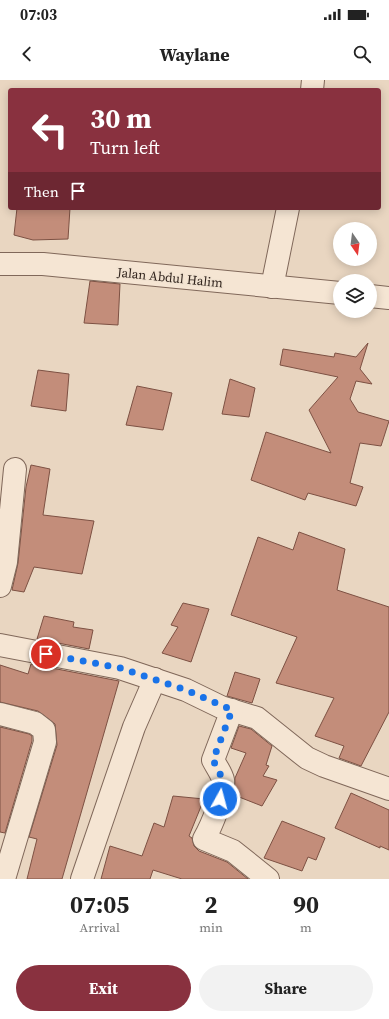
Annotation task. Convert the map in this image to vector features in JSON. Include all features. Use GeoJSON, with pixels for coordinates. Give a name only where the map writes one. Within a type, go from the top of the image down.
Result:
{"type":"FeatureCollection","features":[{"type":"Feature","properties":{"kind":"street"},"geometry":{"type":"LineString","coordinates":[[272,287],[288,210]]}},
{"type":"Feature","properties":{"kind":"street","name":"Jalan Abdul Halim"},"geometry":{"type":"LineString","coordinates":[[0,264],[43,264],[333,292]]}},
{"type":"Feature","properties":{"kind":"street"},"geometry":{"type":"LineString","coordinates":[[377,297],[389,298]]}},
{"type":"Feature","properties":{"kind":"street"},"geometry":{"type":"LineString","coordinates":[[0,586],[6,562],[15,469]]}},
{"type":"Feature","properties":{"kind":"street"},"geometry":{"type":"LineString","coordinates":[[0,645],[120,668],[155,679],[232,710],[258,718],[307,758],[324,766],[389,789]]}},
{"type":"Feature","properties":{"kind":"street"},"geometry":{"type":"LineString","coordinates":[[82,879],[134,727],[155,679]]}},
{"type":"Feature","properties":{"kind":"street"},"geometry":{"type":"LineString","coordinates":[[232,710],[213,760],[223,780],[220,799],[212,825],[204,839],[233,851],[268,879]]}},
{"type":"Feature","properties":{"kind":"street"},"geometry":{"type":"LineString","coordinates":[[0,714],[35,723],[44,730],[45,742],[4,879]]}},
{"type":"Feature","properties":{"kind":"building"},"geometry":{"type":"Polygon","coordinates":[[[17,210],[70,210],[68,239],[33,240],[14,235],[17,210]]]}},
{"type":"Feature","properties":{"kind":"building"},"geometry":{"type":"Polygon","coordinates":[[[90,281],[120,284],[118,325],[84,323],[90,281]]]}},
{"type":"Feature","properties":{"kind":"building"},"geometry":{"type":"Polygon","coordinates":[[[368,343],[360,369],[372,384],[356,381],[350,399],[358,412],[389,421],[381,446],[360,443],[350,483],[363,487],[356,506],[308,493],[305,500],[251,480],[266,432],[331,453],[309,410],[338,377],[280,365],[283,349],[334,357],[335,353],[356,357],[368,343]]]}},
{"type":"Feature","properties":{"kind":"building"},"geometry":{"type":"Polygon","coordinates":[[[38,370],[69,374],[66,411],[31,406],[38,370]]]}},
{"type":"Feature","properties":{"kind":"building"},"geometry":{"type":"Polygon","coordinates":[[[230,379],[255,388],[249,417],[222,414],[230,379]]]}},
{"type":"Feature","properties":{"kind":"building"},"geometry":{"type":"Polygon","coordinates":[[[137,386],[172,393],[163,430],[126,425],[137,386]]]}},
{"type":"Feature","properties":{"kind":"building"},"geometry":{"type":"Polygon","coordinates":[[[31,465],[50,469],[43,515],[94,521],[82,574],[34,567],[24,592],[12,590],[18,563],[26,487],[31,465]]]}},
{"type":"Feature","properties":{"kind":"building"},"geometry":{"type":"Polygon","coordinates":[[[299,532],[345,549],[337,590],[389,607],[389,712],[361,766],[339,758],[344,746],[315,736],[334,698],[276,683],[297,637],[231,615],[258,537],[293,550],[299,532]]]}},
{"type":"Feature","properties":{"kind":"building"},"geometry":{"type":"Polygon","coordinates":[[[183,603],[209,609],[191,662],[162,653],[178,627],[171,625],[183,603]]]}},
{"type":"Feature","properties":{"kind":"building"},"geometry":{"type":"Polygon","coordinates":[[[44,616],[74,622],[73,627],[93,630],[89,649],[37,639],[44,616]]]}},
{"type":"Feature","properties":{"kind":"building"},"geometry":{"type":"Polygon","coordinates":[[[31,664],[119,681],[62,879],[27,879],[37,839],[29,837],[57,745],[55,724],[38,711],[0,702],[0,665],[28,674],[31,664]]]}},
{"type":"Feature","properties":{"kind":"building"},"geometry":{"type":"Polygon","coordinates":[[[235,672],[260,679],[252,703],[227,696],[235,672]]]}},
{"type":"Feature","properties":{"kind":"building"},"geometry":{"type":"Polygon","coordinates":[[[239,726],[251,729],[272,746],[266,765],[269,766],[263,776],[277,780],[262,806],[234,795],[235,778],[246,753],[231,748],[239,726]]]}},
{"type":"Feature","properties":{"kind":"building"},"geometry":{"type":"Polygon","coordinates":[[[0,727],[32,736],[32,741],[5,833],[0,832],[0,727]]]}},
{"type":"Feature","properties":{"kind":"building"},"geometry":{"type":"Polygon","coordinates":[[[351,793],[389,810],[389,850],[380,846],[380,848],[335,828],[351,793]]]}},
{"type":"Feature","properties":{"kind":"building"},"geometry":{"type":"Polygon","coordinates":[[[173,796],[204,799],[189,836],[192,838],[194,846],[199,851],[227,862],[248,879],[182,879],[153,870],[150,879],[101,879],[110,846],[142,856],[154,823],[164,827],[173,796]]]}},
{"type":"Feature","properties":{"kind":"building"},"geometry":{"type":"Polygon","coordinates":[[[282,821],[325,838],[316,860],[308,857],[302,871],[264,858],[282,821]]]}},
{"type":"Feature","properties":{"kind":"route"},"geometry":{"type":"LineString","coordinates":[[46,654],[120,668],[186,690],[221,707],[232,710],[213,760],[223,780],[220,799]]}}]}
